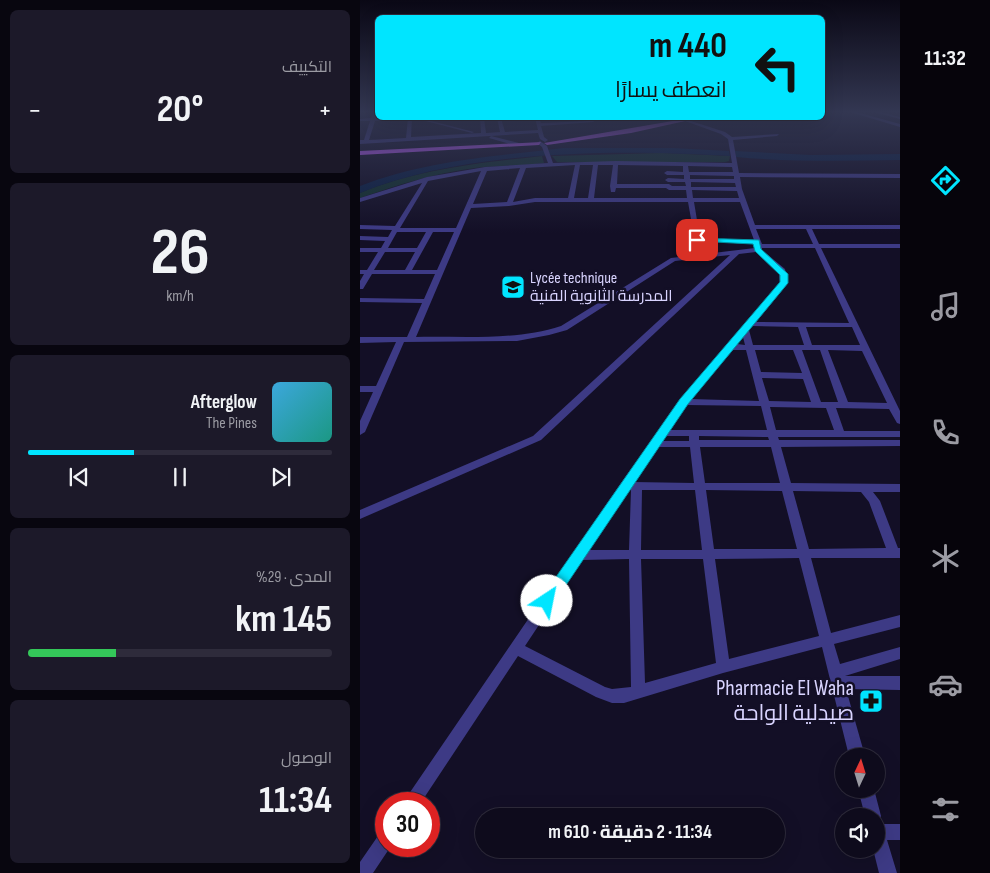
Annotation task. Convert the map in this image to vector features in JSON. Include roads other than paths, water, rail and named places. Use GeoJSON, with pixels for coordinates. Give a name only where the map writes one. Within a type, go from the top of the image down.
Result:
{"type":"FeatureCollection","features":[{"type":"Feature","properties":{"kind":"main road"},"geometry":{"type":"LineString","coordinates":[[360,153],[382,152]]}},
{"type":"Feature","properties":{"kind":"street"},"geometry":{"type":"LineString","coordinates":[[546,152],[550,165]]}},
{"type":"Feature","properties":{"kind":"street"},"geometry":{"type":"LineString","coordinates":[[418,792],[579,555],[631,486],[684,402],[784,283],[782,271],[758,246],[739,189],[732,152]]}},
{"type":"Feature","properties":{"kind":"street"},"geometry":{"type":"LineString","coordinates":[[360,200],[427,179],[485,169],[578,163],[735,165]]}},
{"type":"Feature","properties":{"kind":"street"},"geometry":{"type":"LineString","coordinates":[[571,200],[578,163]]}},
{"type":"Feature","properties":{"kind":"street"},"geometry":{"type":"LineString","coordinates":[[591,200],[596,163]]}},
{"type":"Feature","properties":{"kind":"street"},"geometry":{"type":"LineString","coordinates":[[612,200],[616,163]]}},
{"type":"Feature","properties":{"kind":"street"},"geometry":{"type":"LineString","coordinates":[[665,163],[670,200]]}},
{"type":"Feature","properties":{"kind":"street"},"geometry":{"type":"LineString","coordinates":[[685,164],[698,241],[758,246],[900,246]]}},
{"type":"Feature","properties":{"kind":"street"},"geometry":{"type":"LineString","coordinates":[[703,164],[711,200]]}},
{"type":"Feature","properties":{"kind":"street"},"geometry":{"type":"LineString","coordinates":[[509,204],[523,168]]}},
{"type":"Feature","properties":{"kind":"street"},"geometry":{"type":"LineString","coordinates":[[360,432],[378,389],[427,301],[485,169]]}},
{"type":"Feature","properties":{"kind":"street"},"geometry":{"type":"LineString","coordinates":[[667,173],[736,176],[900,176]]}},
{"type":"Feature","properties":{"kind":"street"},"geometry":{"type":"LineString","coordinates":[[668,185],[688,180],[707,181],[736,176]]}},
{"type":"Feature","properties":{"kind":"street"},"geometry":{"type":"LineString","coordinates":[[360,287],[427,179]]}},
{"type":"Feature","properties":{"kind":"street"},"geometry":{"type":"LineString","coordinates":[[614,186],[668,185],[689,188],[739,189]]}},
{"type":"Feature","properties":{"kind":"street"},"geometry":{"type":"LineString","coordinates":[[469,206],[509,204],[532,200],[744,200]]}},
{"type":"Feature","properties":{"kind":"street"},"geometry":{"type":"LineString","coordinates":[[752,226],[900,227]]}},
{"type":"Feature","properties":{"kind":"street"},"geometry":{"type":"LineString","coordinates":[[360,227],[430,231],[458,230]]}},
{"type":"Feature","properties":{"kind":"street"},"geometry":{"type":"LineString","coordinates":[[808,227],[900,421]]}},
{"type":"Feature","properties":{"kind":"street"},"geometry":{"type":"LineString","coordinates":[[408,271],[430,231]]}},
{"type":"Feature","properties":{"kind":"street"},"geometry":{"type":"LineString","coordinates":[[360,238],[390,239]]}},
{"type":"Feature","properties":{"kind":"street"},"geometry":{"type":"LineString","coordinates":[[360,340],[517,338],[549,333],[564,328],[673,260],[738,252],[758,246]]}},
{"type":"Feature","properties":{"kind":"street"},"geometry":{"type":"LineString","coordinates":[[360,250],[420,250]]}},
{"type":"Feature","properties":{"kind":"street"},"geometry":{"type":"LineString","coordinates":[[360,515],[537,438],[738,252]]}},
{"type":"Feature","properties":{"kind":"street"},"geometry":{"type":"LineString","coordinates":[[360,272],[440,272]]}},
{"type":"Feature","properties":{"kind":"street"},"geometry":{"type":"LineString","coordinates":[[360,300],[427,301]]}},
{"type":"Feature","properties":{"kind":"street"},"geometry":{"type":"LineString","coordinates":[[747,327],[801,324],[854,325]]}},
{"type":"Feature","properties":{"kind":"street"},"geometry":{"type":"LineString","coordinates":[[801,324],[810,348]]}},
{"type":"Feature","properties":{"kind":"street"},"geometry":{"type":"LineString","coordinates":[[747,327],[757,375],[855,748]]}},
{"type":"Feature","properties":{"kind":"street"},"geometry":{"type":"LineString","coordinates":[[732,347],[865,348]]}},
{"type":"Feature","properties":{"kind":"street"},"geometry":{"type":"LineString","coordinates":[[797,348],[817,404]]}},
{"type":"Feature","properties":{"kind":"street"},"geometry":{"type":"LineString","coordinates":[[824,348],[844,405]]}},
{"type":"Feature","properties":{"kind":"street"},"geometry":{"type":"LineString","coordinates":[[757,375],[806,376]]}},
{"type":"Feature","properties":{"kind":"street"},"geometry":{"type":"LineString","coordinates":[[360,389],[378,389]]}},
{"type":"Feature","properties":{"kind":"street"},"geometry":{"type":"LineString","coordinates":[[684,402],[893,406]]}},
{"type":"Feature","properties":{"kind":"street"},"geometry":{"type":"LineString","coordinates":[[830,405],[840,434]]}},
{"type":"Feature","properties":{"kind":"street"},"geometry":{"type":"LineString","coordinates":[[663,433],[694,439]]}},
{"type":"Feature","properties":{"kind":"street"},"geometry":{"type":"LineString","coordinates":[[774,439],[840,434],[900,434]]}},
{"type":"Feature","properties":{"kind":"street"},"geometry":{"type":"LineString","coordinates":[[694,439],[722,667]]}},
{"type":"Feature","properties":{"kind":"street"},"geometry":{"type":"LineString","coordinates":[[656,444],[694,439],[774,439],[900,443]]}},
{"type":"Feature","properties":{"kind":"street"},"geometry":{"type":"LineString","coordinates":[[631,486],[900,488]]}},
{"type":"Feature","properties":{"kind":"street"},"geometry":{"type":"LineString","coordinates":[[631,486],[635,554],[638,693]]}},
{"type":"Feature","properties":{"kind":"street"},"geometry":{"type":"LineString","coordinates":[[579,555],[897,553],[874,501],[864,488]]}},
{"type":"Feature","properties":{"kind":"street"},"geometry":{"type":"LineString","coordinates":[[516,648],[612,696],[638,693],[722,667],[900,621]]}},
{"type":"Feature","properties":{"kind":"street"},"geometry":{"type":"LineString","coordinates":[[836,677],[900,653]]}},
{"type":"Feature","properties":{"kind":"street"},"geometry":{"type":"LineString","coordinates":[[836,677],[900,683]]}},
{"type":"Feature","properties":{"kind":"street"},"geometry":{"type":"LineString","coordinates":[[885,828],[900,832]]}},
{"type":"Feature","properties":{"kind":"street"},"geometry":{"type":"LineString","coordinates":[[363,873],[375,855]]}},
{"type":"Feature","properties":{"kind":"street"},"geometry":{"type":"LineString","coordinates":[[884,858],[888,873]]}},
{"type":"Feature","properties":{"kind":"water"},"geometry":{"type":"Polygon","coordinates":[[[531,152],[729,152],[730,156],[591,153],[542,156],[446,168],[401,179],[360,193],[360,186],[384,178],[435,165],[531,152]]]}},
{"type":"Feature","properties":{"kind":"water"},"geometry":{"type":"Polygon","coordinates":[[[735,152],[811,155],[900,154],[900,160],[818,161],[736,157],[735,152]]]}},
{"type":"Feature","properties":{"kind":"place","name":"Lycée technique المدرسة الثانوية الفنية"},"geometry":{"type":"Point","coordinates":[513,287]}},
{"type":"Feature","properties":{"kind":"place","name":"Pharmacie El Waha صيدلية الواحة"},"geometry":{"type":"Point","coordinates":[871,701]}}]}
